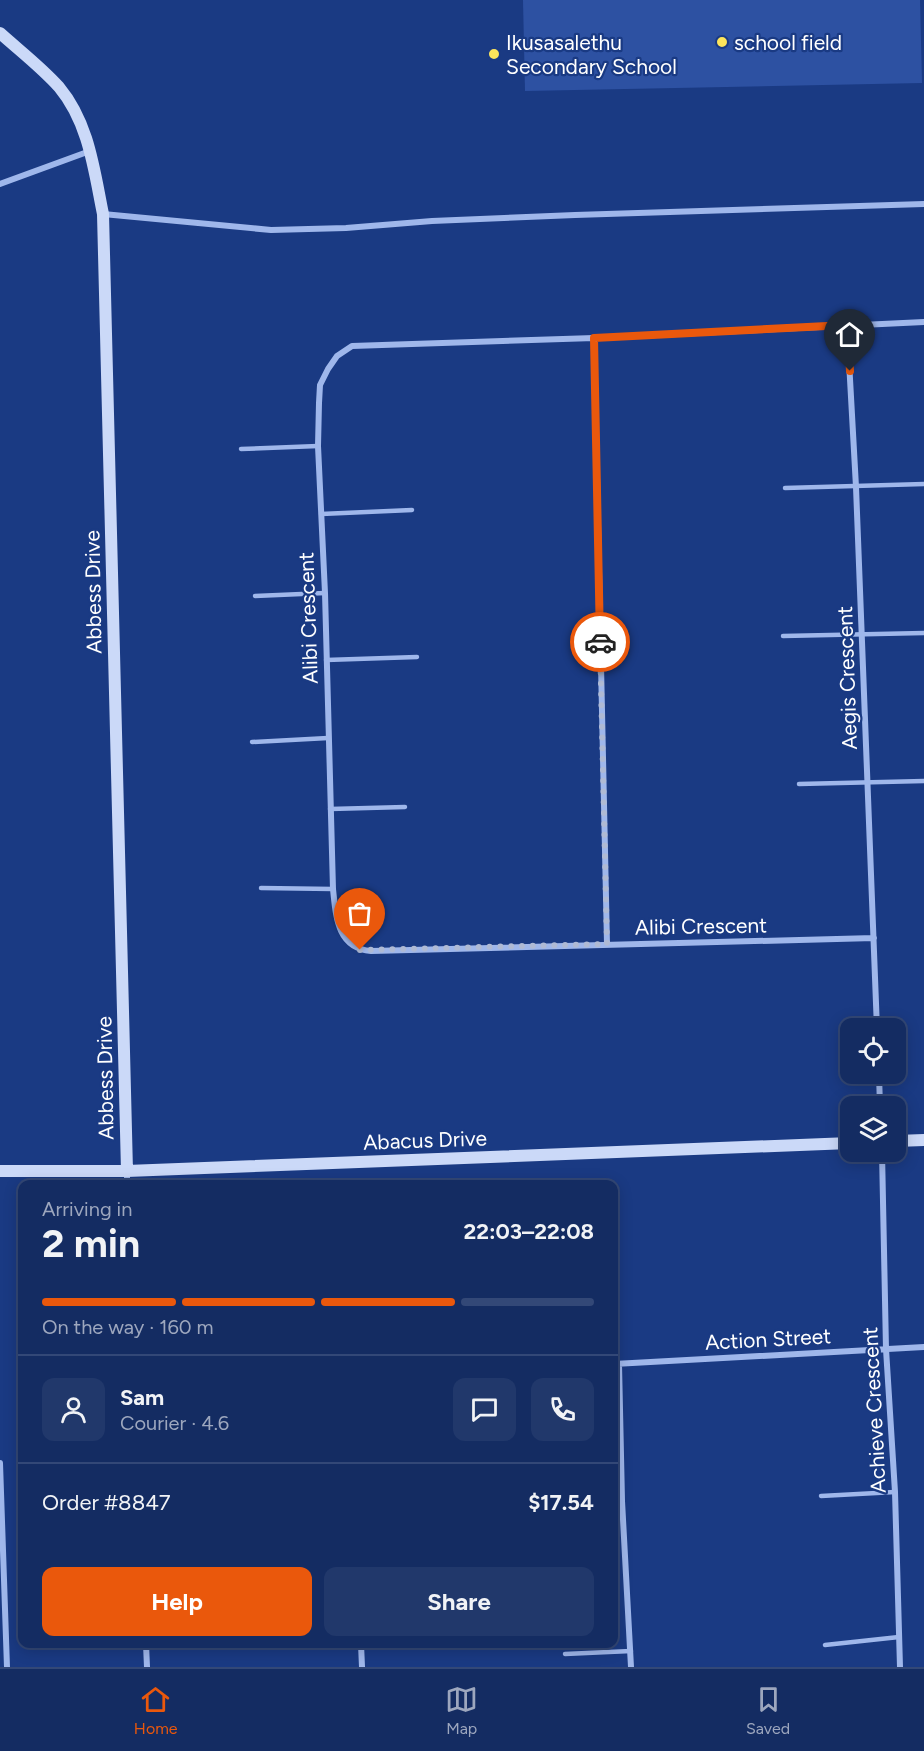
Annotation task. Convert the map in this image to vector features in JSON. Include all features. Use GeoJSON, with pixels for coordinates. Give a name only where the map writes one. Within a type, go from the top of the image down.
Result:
{"type":"FeatureCollection","features":[{"type":"Feature","properties":{"kind":"street","name":"Abbess Drive"},"geometry":{"type":"LineString","coordinates":[[0,33],[60,88],[72,106],[91,151],[103,214],[127,1180]]}},
{"type":"Feature","properties":{"kind":"street"},"geometry":{"type":"LineString","coordinates":[[0,184],[91,151]]}},
{"type":"Feature","properties":{"kind":"street"},"geometry":{"type":"LineString","coordinates":[[103,214],[271,230],[346,228],[575,214],[924,204]]}},
{"type":"Feature","properties":{"kind":"street","name":"Alibi Crescent"},"geometry":{"type":"LineString","coordinates":[[874,938],[360,950],[351,945],[338,925],[333,890],[325,593],[318,446],[321,385],[337,356],[352,345],[594,338],[924,322]]}},
{"type":"Feature","properties":{"kind":"street","name":"Aegis Crescent"},"geometry":{"type":"LineString","coordinates":[[847,325],[856,487],[878,1018]]}},
{"type":"Feature","properties":{"kind":"street"},"geometry":{"type":"LineString","coordinates":[[594,338],[607,944]]}},
{"type":"Feature","properties":{"kind":"street"},"geometry":{"type":"LineString","coordinates":[[906,1141],[924,1140]]}},
{"type":"Feature","properties":{"kind":"street","name":"Abacus Drive"},"geometry":{"type":"LineString","coordinates":[[0,1171],[127,1171],[840,1143]]}},
{"type":"Feature","properties":{"kind":"street","name":"Achieve Crescent"},"geometry":{"type":"LineString","coordinates":[[882,1162],[886,1349],[895,1492],[900,1667]]}},
{"type":"Feature","properties":{"kind":"street","name":"Action Street"},"geometry":{"type":"LineString","coordinates":[[618,1364],[924,1347]]}},
{"type":"Feature","properties":{"kind":"street"},"geometry":{"type":"LineString","coordinates":[[618,1410],[631,1667]]}},
{"type":"Feature","properties":{"kind":"street"},"geometry":{"type":"LineString","coordinates":[[0,1463],[7,1667]]}},
{"type":"Feature","properties":{"kind":"street"},"geometry":{"type":"LineString","coordinates":[[146,1648],[147,1667]]}},
{"type":"Feature","properties":{"kind":"street"},"geometry":{"type":"LineString","coordinates":[[360,1648],[362,1667]]}},
{"type":"Feature","properties":{"kind":"lane"},"geometry":{"type":"LineString","coordinates":[[241,449],[318,446]]}},
{"type":"Feature","properties":{"kind":"lane"},"geometry":{"type":"LineString","coordinates":[[785,488],[924,484]]}},
{"type":"Feature","properties":{"kind":"lane"},"geometry":{"type":"LineString","coordinates":[[321,514],[412,510]]}},
{"type":"Feature","properties":{"kind":"lane"},"geometry":{"type":"LineString","coordinates":[[255,596],[325,593]]}},
{"type":"Feature","properties":{"kind":"lane"},"geometry":{"type":"LineString","coordinates":[[783,636],[924,633]]}},
{"type":"Feature","properties":{"kind":"lane"},"geometry":{"type":"LineString","coordinates":[[326,660],[417,657]]}},
{"type":"Feature","properties":{"kind":"lane"},"geometry":{"type":"LineString","coordinates":[[252,742],[328,738]]}},
{"type":"Feature","properties":{"kind":"lane"},"geometry":{"type":"LineString","coordinates":[[798,784],[924,781]]}},
{"type":"Feature","properties":{"kind":"lane"},"geometry":{"type":"LineString","coordinates":[[330,809],[405,807]]}},
{"type":"Feature","properties":{"kind":"lane"},"geometry":{"type":"LineString","coordinates":[[261,888],[333,890]]}},
{"type":"Feature","properties":{"kind":"lane"},"geometry":{"type":"LineString","coordinates":[[821,1496],[895,1492]]}},
{"type":"Feature","properties":{"kind":"lane"},"geometry":{"type":"LineString","coordinates":[[825,1646],[899,1637]]}},
{"type":"Feature","properties":{"kind":"lane"},"geometry":{"type":"LineString","coordinates":[[565,1654],[631,1651]]}},
{"type":"Feature","properties":{"kind":"shaded area","name":"school field"},"geometry":{"type":"Polygon","coordinates":[[[523,0],[920,0],[922,83],[525,91],[523,0]]]}},
{"type":"Feature","properties":{"kind":"way so far"},"geometry":{"type":"LineString","coordinates":[[360,950],[607,944],[600,642]]}},
{"type":"Feature","properties":{"kind":"place","name":"school field"},"geometry":{"type":"Point","coordinates":[722,42]}},
{"type":"Feature","properties":{"kind":"place","name":"Ikusasalethu Secondary School"},"geometry":{"type":"Point","coordinates":[494,54]}},
{"type":"Feature","properties":{"kind":"route"},"geometry":{"type":"LineString","coordinates":[[600,642],[594,338],[847,325],[850,371]]}}]}
